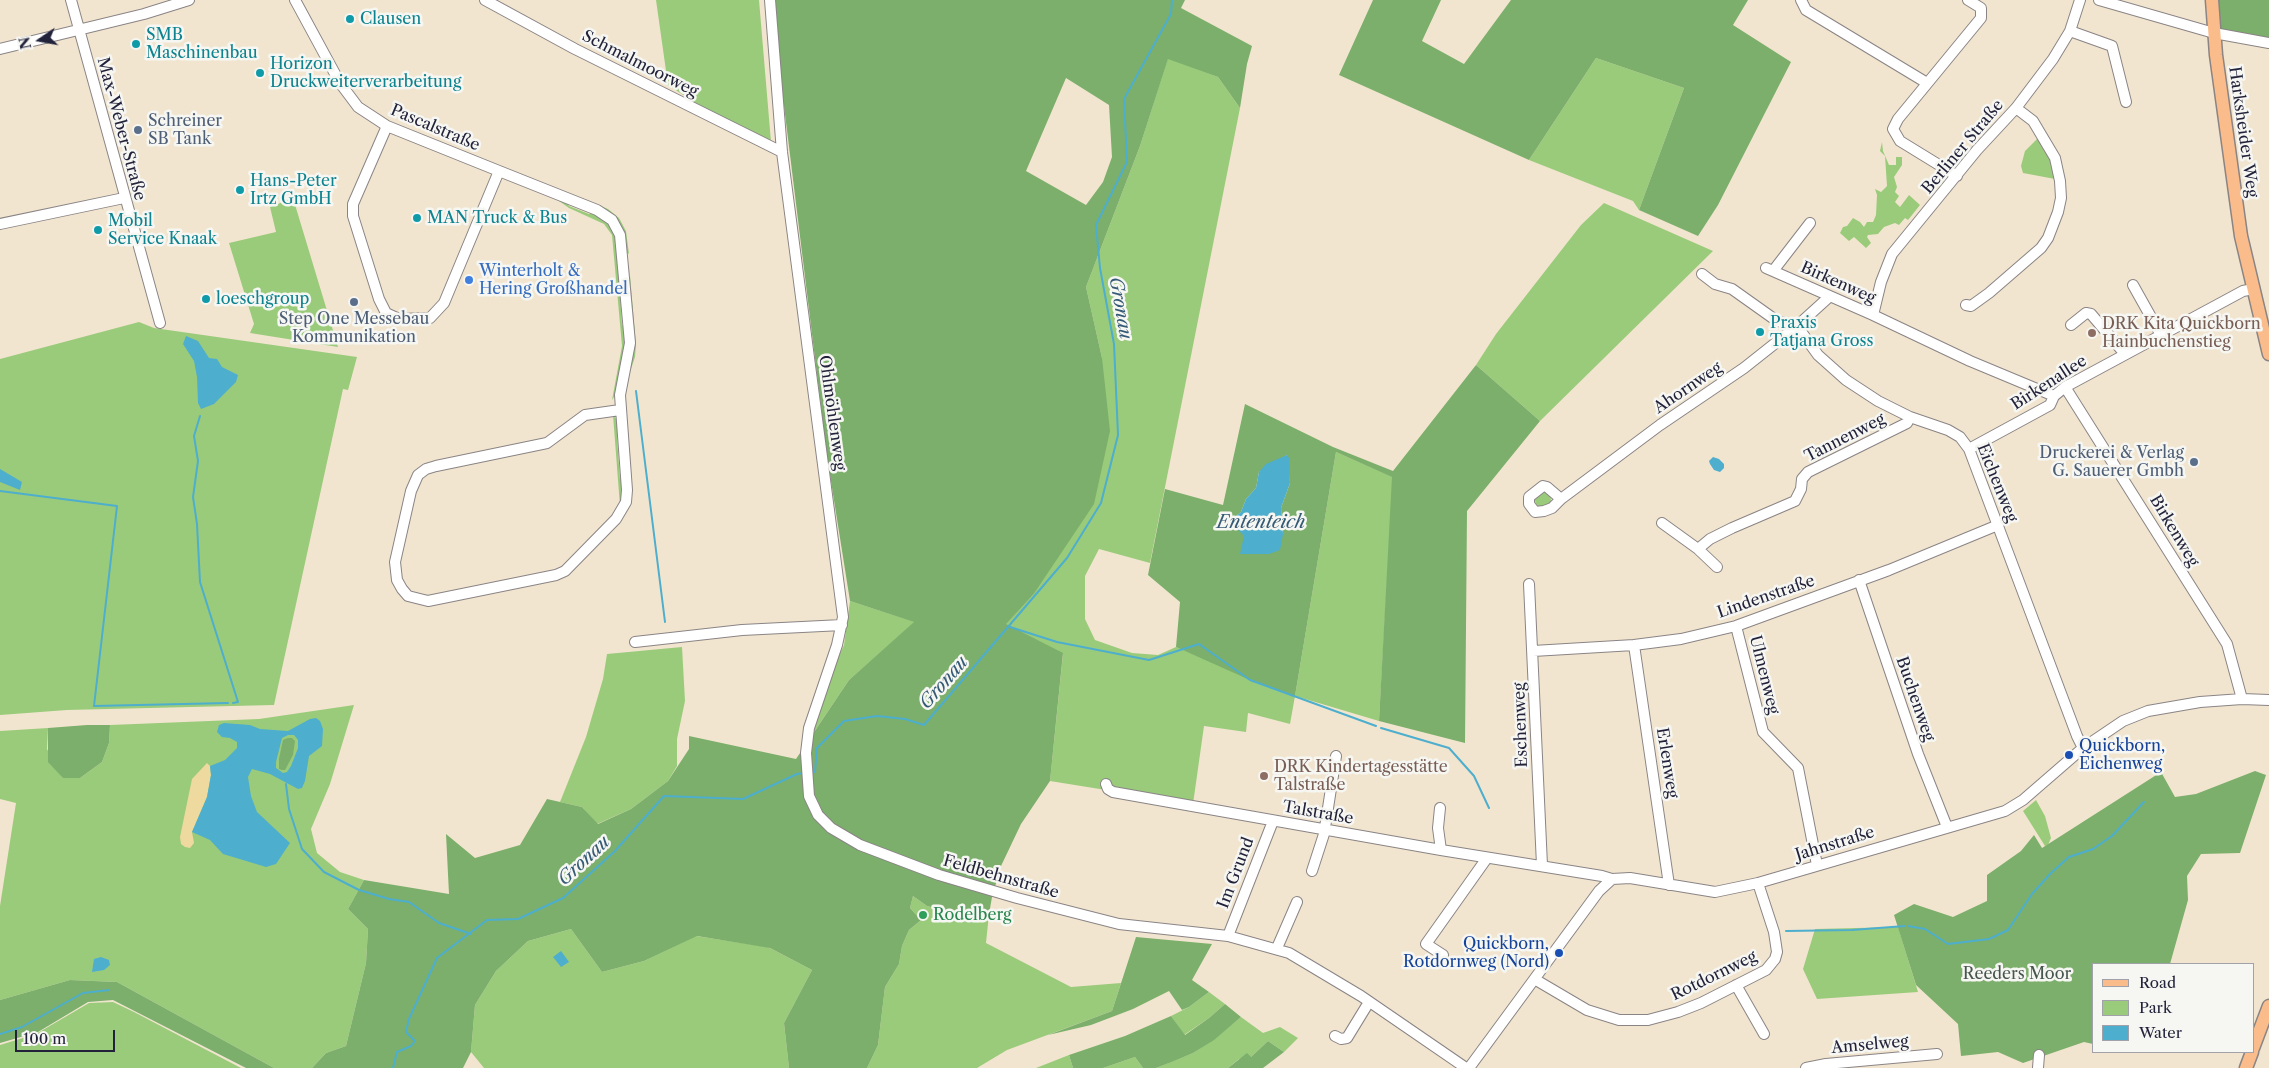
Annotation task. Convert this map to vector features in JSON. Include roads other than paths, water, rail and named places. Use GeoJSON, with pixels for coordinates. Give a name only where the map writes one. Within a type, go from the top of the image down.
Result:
{"type":"FeatureCollection","features":[{"type":"Feature","properties":{"kind":"main road","name":"Harksheider Weg"},"geometry":{"type":"LineString","coordinates":[[2212,0],[2214,33],[2240,226],[2268,348]]}},
{"type":"Feature","properties":{"kind":"main road"},"geometry":{"type":"LineString","coordinates":[[2254,1045],[2269,1007]]}},
{"type":"Feature","properties":{"kind":"main road"},"geometry":{"type":"LineString","coordinates":[[2246,1068],[2251,1053]]}},
{"type":"Feature","properties":{"kind":"street","name":"Max-Weber-Straße"},"geometry":{"type":"LineString","coordinates":[[71,0],[124,198],[160,323]]}},
{"type":"Feature","properties":{"kind":"street"},"geometry":{"type":"LineString","coordinates":[[0,50],[144,14],[189,0]]}},
{"type":"Feature","properties":{"kind":"street","name":"Pascalstraße"},"geometry":{"type":"LineString","coordinates":[[294,0],[344,88],[358,107],[387,126],[498,175],[597,210],[606,215],[616,226],[622,242],[630,343],[621,384],[620,410],[627,490],[626,502],[616,519],[565,570],[546,578],[428,601],[408,596],[396,580],[395,562],[411,491],[418,475],[426,469],[436,466],[548,443],[585,415],[598,411],[620,410]]}},
{"type":"Feature","properties":{"kind":"street","name":"Schmalmoorweg"},"geometry":{"type":"LineString","coordinates":[[485,0],[575,49],[782,152]]}},
{"type":"Feature","properties":{"kind":"street","name":"Ohlmöhlenweg"},"geometry":{"type":"LineString","coordinates":[[770,0],[782,152],[843,617],[842,625]]}},
{"type":"Feature","properties":{"kind":"street"},"geometry":{"type":"LineString","coordinates":[[1801,0],[1806,10],[1927,82]]}},
{"type":"Feature","properties":{"kind":"street"},"geometry":{"type":"LineString","coordinates":[[1957,176],[1900,141],[1893,129],[1898,119],[1927,82],[1981,18],[1980,8],[1968,0]]}},
{"type":"Feature","properties":{"kind":"street","name":"Berliner Straße"},"geometry":{"type":"LineString","coordinates":[[1873,315],[1881,282],[1892,254],[2016,108],[2053,59],[2070,31],[2080,0]]}},
{"type":"Feature","properties":{"kind":"street"},"geometry":{"type":"LineString","coordinates":[[2099,0],[2214,33],[2269,43]]}},
{"type":"Feature","properties":{"kind":"street"},"geometry":{"type":"LineString","coordinates":[[2070,31],[2112,46],[2126,102]]}},
{"type":"Feature","properties":{"kind":"street"},"geometry":{"type":"LineString","coordinates":[[1966,305],[1971,306],[1989,293],[2041,248],[2048,238],[2058,212],[2061,198],[2055,158],[2033,121],[2016,108]]}},
{"type":"Feature","properties":{"kind":"street"},"geometry":{"type":"LineString","coordinates":[[387,126],[353,204],[353,216],[379,299],[386,313],[399,319],[430,318],[444,303],[498,175]]}},
{"type":"Feature","properties":{"kind":"street"},"geometry":{"type":"LineString","coordinates":[[0,224],[124,198]]}},
{"type":"Feature","properties":{"kind":"street","name":"Birkenweg"},"geometry":{"type":"LineString","coordinates":[[1810,223],[1770,270],[1873,315],[1970,361],[2054,396]]}},
{"type":"Feature","properties":{"kind":"street"},"geometry":{"type":"LineString","coordinates":[[1702,274],[1715,284],[1732,289],[1777,321],[1797,326]]}},
{"type":"Feature","properties":{"kind":"street"},"geometry":{"type":"LineString","coordinates":[[2133,285],[2160,335]]}},
{"type":"Feature","properties":{"kind":"street","name":"Birkenallee"},"geometry":{"type":"LineString","coordinates":[[1969,449],[2050,405],[2054,396],[2065,387],[2243,291],[2253,289]]}},
{"type":"Feature","properties":{"kind":"street","name":"Ahornweg"},"geometry":{"type":"LineString","coordinates":[[1561,500],[1660,425],[1744,368],[1797,326],[1829,297]]}},
{"type":"Feature","properties":{"kind":"street"},"geometry":{"type":"LineString","coordinates":[[2071,324],[2086,313],[2091,314],[2125,354]]}},
{"type":"Feature","properties":{"kind":"street","name":"Eichenweg"},"geometry":{"type":"LineString","coordinates":[[1797,326],[1818,355],[1846,380],[1878,401],[1910,417],[1948,430],[1960,437],[1969,449],[2083,748]]}},
{"type":"Feature","properties":{"kind":"street","name":"Birkenweg"},"geometry":{"type":"LineString","coordinates":[[2065,387],[2227,644],[2242,699]]}},
{"type":"Feature","properties":{"kind":"street","name":"Tannenweg"},"geometry":{"type":"LineString","coordinates":[[1698,549],[1710,539],[1732,528],[1794,501],[1801,489],[1802,479],[1808,472],[1907,422],[1910,417]]}},
{"type":"Feature","properties":{"kind":"street"},"geometry":{"type":"LineString","coordinates":[[1662,523],[1698,549],[1717,567]]}},
{"type":"Feature","properties":{"kind":"street","name":"Lindenstraße"},"geometry":{"type":"LineString","coordinates":[[1533,651],[1634,645],[1681,639],[1736,626],[1889,570],[1998,525]]}},
{"type":"Feature","properties":{"kind":"street","name":"Buchenweg"},"geometry":{"type":"LineString","coordinates":[[1859,580],[1918,754],[1947,827]]}},
{"type":"Feature","properties":{"kind":"street","name":"Eschenweg"},"geometry":{"type":"LineString","coordinates":[[1529,584],[1542,865]]}},
{"type":"Feature","properties":{"kind":"street"},"geometry":{"type":"LineString","coordinates":[[636,642],[742,630],[842,625]]}},
{"type":"Feature","properties":{"kind":"street","name":"Feldbehnstraße"},"geometry":{"type":"LineString","coordinates":[[842,625],[838,645],[809,728],[806,776],[809,796],[818,814],[831,828],[860,845],[939,875],[1017,898],[1099,920],[1144,928],[1228,936],[1277,948],[1310,964],[1468,1068]]}},
{"type":"Feature","properties":{"kind":"street","name":"Ulmenweg"},"geometry":{"type":"LineString","coordinates":[[1736,626],[1763,732],[1798,768],[1817,865]]}},
{"type":"Feature","properties":{"kind":"street","name":"Erlenweg"},"geometry":{"type":"LineString","coordinates":[[1634,645],[1669,885]]}},
{"type":"Feature","properties":{"kind":"street","name":"Jahnstraße"},"geometry":{"type":"LineString","coordinates":[[1612,879],[1630,878],[1716,892],[1758,883],[2005,811],[2023,800],[2083,748],[2122,721],[2148,711],[2190,703],[2242,699],[2269,700]]}},
{"type":"Feature","properties":{"kind":"street"},"geometry":{"type":"LineString","coordinates":[[1312,872],[1325,829],[1336,756]]}},
{"type":"Feature","properties":{"kind":"street","name":"Talstraße"},"geometry":{"type":"LineString","coordinates":[[1106,784],[1108,789],[1113,792],[1194,804],[1273,821],[1487,858],[1542,865],[1612,879]]}},
{"type":"Feature","properties":{"kind":"street"},"geometry":{"type":"LineString","coordinates":[[1440,808],[1438,828],[1441,850]]}},
{"type":"Feature","properties":{"kind":"street","name":"Im Grund"},"geometry":{"type":"LineString","coordinates":[[1228,936],[1273,821]]}},
{"type":"Feature","properties":{"kind":"street"},"geometry":{"type":"LineString","coordinates":[[1443,956],[1426,944],[1487,858]]}},
{"type":"Feature","properties":{"kind":"street"},"geometry":{"type":"LineString","coordinates":[[1468,1068],[1536,980],[1599,891],[1612,879]]}},
{"type":"Feature","properties":{"kind":"street","name":"Rotdornweg"},"geometry":{"type":"LineString","coordinates":[[1536,980],[1587,1010],[1619,1020],[1648,1020],[1678,1012],[1766,970],[1775,959],[1777,952],[1774,932],[1758,883]]}},
{"type":"Feature","properties":{"kind":"street"},"geometry":{"type":"LineString","coordinates":[[1277,948],[1297,902]]}},
{"type":"Feature","properties":{"kind":"street"},"geometry":{"type":"LineString","coordinates":[[1736,985],[1764,1034]]}},
{"type":"Feature","properties":{"kind":"street"},"geometry":{"type":"LineString","coordinates":[[1335,1036],[1341,1039],[1348,1038],[1369,1002]]}},
{"type":"Feature","properties":{"kind":"street","name":"Amselweg"},"geometry":{"type":"LineString","coordinates":[[1806,1068],[1826,1064],[1937,1054]]}},
{"type":"Feature","properties":{"kind":"street"},"geometry":{"type":"LineString","coordinates":[[2038,1056],[2038,1068]]}},
{"type":"Feature","properties":{"kind":"water"},"geometry":{"type":"Polygon","coordinates":[[[186,336],[198,341],[209,358],[217,359],[222,367],[238,375],[236,382],[214,404],[201,409],[198,403],[194,361],[183,344],[186,336]]]}},
{"type":"Feature","properties":{"kind":"water","name":"Ententeich"},"geometry":{"type":"Polygon","coordinates":[[[1287,455],[1289,458],[1290,483],[1281,508],[1283,534],[1280,550],[1269,554],[1240,554],[1244,536],[1230,521],[1241,512],[1246,499],[1256,488],[1259,472],[1266,464],[1287,455]]]}},
{"type":"Feature","properties":{"kind":"water"},"geometry":{"type":"Polygon","coordinates":[[[1713,457],[1719,459],[1724,464],[1724,468],[1720,472],[1714,470],[1710,464],[1709,461],[1713,457]]]}},
{"type":"Feature","properties":{"kind":"water"},"geometry":{"type":"Polygon","coordinates":[[[0,469],[22,482],[20,490],[0,482],[0,469]]]}},
{"type":"Feature","properties":{"kind":"water"},"geometry":{"type":"Polygon","coordinates":[[[316,718],[320,721],[323,729],[322,746],[309,756],[302,788],[298,789],[270,774],[252,769],[248,777],[251,796],[257,812],[290,843],[276,864],[266,867],[223,854],[210,840],[192,832],[207,797],[211,775],[210,766],[225,760],[237,748],[237,742],[230,738],[222,737],[217,732],[219,725],[224,723],[250,725],[260,729],[288,731],[310,719],[316,718]],[[294,735],[282,738],[276,768],[283,773],[287,772],[291,766],[298,748],[298,740],[294,735]]]}},
{"type":"Feature","properties":{"kind":"water"},"geometry":{"type":"Polygon","coordinates":[[[561,951],[569,962],[561,967],[553,957],[561,951]]]}},
{"type":"Feature","properties":{"kind":"water"},"geometry":{"type":"Polygon","coordinates":[[[101,957],[109,960],[110,965],[104,970],[92,972],[94,959],[101,957]]]}},
{"type":"Feature","properties":{"kind":"waterway","name":"Gronau"},"geometry":{"type":"LineString","coordinates":[[812,772],[815,772],[817,748],[844,721],[877,716],[905,719],[924,725],[1067,558],[1101,503],[1118,435],[1114,344],[1100,268],[1096,225],[1127,162],[1124,99],[1171,14],[1172,0]]}},
{"type":"Feature","properties":{"kind":"waterway"},"geometry":{"type":"LineString","coordinates":[[636,391],[665,622]]}},
{"type":"Feature","properties":{"kind":"waterway"},"geometry":{"type":"LineString","coordinates":[[200,416],[194,436],[198,461],[193,497],[197,524],[200,582],[238,702],[233,703]]}},
{"type":"Feature","properties":{"kind":"waterway"},"geometry":{"type":"LineString","coordinates":[[0,491],[117,506],[94,706],[228,703]]}},
{"type":"Feature","properties":{"kind":"waterway"},"geometry":{"type":"LineString","coordinates":[[1010,627],[1057,642],[1149,660],[1199,644],[1250,680],[1376,726]]}},
{"type":"Feature","properties":{"kind":"waterway"},"geometry":{"type":"LineString","coordinates":[[1381,728],[1449,748],[1474,776],[1489,808]]}},
{"type":"Feature","properties":{"kind":"waterway","name":"Gronau"},"geometry":{"type":"LineString","coordinates":[[393,1068],[397,1052],[411,1046],[415,1041],[406,1032],[409,1019],[437,958],[487,920],[518,919],[563,898],[615,851],[664,796],[743,799],[797,774],[804,773]]}},
{"type":"Feature","properties":{"kind":"waterway"},"geometry":{"type":"LineString","coordinates":[[286,784],[289,809],[302,849],[324,872],[359,890],[389,899],[409,902],[439,923],[471,934]]}},
{"type":"Feature","properties":{"kind":"waterway"},"geometry":{"type":"LineString","coordinates":[[1908,926],[1925,929],[1948,944],[1989,939],[2008,930],[2032,894],[2051,873],[2069,857],[2093,849],[2112,836],[2144,802]]}},
{"type":"Feature","properties":{"kind":"waterway"},"geometry":{"type":"LineString","coordinates":[[1786,931],[1852,930],[1905,926]]}},
{"type":"Feature","properties":{"kind":"waterway"},"geometry":{"type":"LineString","coordinates":[[0,1034],[22,1027],[83,993],[109,990]]}},
{"type":"Feature","properties":{"kind":"place","name":"Clausen"},"geometry":{"type":"Point","coordinates":[350,19]}},
{"type":"Feature","properties":{"kind":"place","name":"SMB Maschinenbau"},"geometry":{"type":"Point","coordinates":[136,44]}},
{"type":"Feature","properties":{"kind":"place","name":"Horizon Druckweiterverarbeitung"},"geometry":{"type":"Point","coordinates":[260,73]}},
{"type":"Feature","properties":{"kind":"place","name":"Schreiner SB Tank"},"geometry":{"type":"Point","coordinates":[138,130]}},
{"type":"Feature","properties":{"kind":"place","name":"Hans-Peter Irtz GmbH"},"geometry":{"type":"Point","coordinates":[240,190]}},
{"type":"Feature","properties":{"kind":"place","name":"MAN Truck & Bus"},"geometry":{"type":"Point","coordinates":[417,218]}},
{"type":"Feature","properties":{"kind":"place","name":"Mobil Service Knaak"},"geometry":{"type":"Point","coordinates":[98,230]}},
{"type":"Feature","properties":{"kind":"place","name":"Winterholt & Hering Großhandel"},"geometry":{"type":"Point","coordinates":[469,280]}},
{"type":"Feature","properties":{"kind":"place","name":"loeschgroup"},"geometry":{"type":"Point","coordinates":[206,299]}},
{"type":"Feature","properties":{"kind":"place","name":"Step One Messebau Kommunikation"},"geometry":{"type":"Point","coordinates":[354,302]}},
{"type":"Feature","properties":{"kind":"place","name":"Praxis Tatjana Gross"},"geometry":{"type":"Point","coordinates":[1760,332]}},
{"type":"Feature","properties":{"kind":"place","name":"DRK Kita Quickborn Hainbuchenstieg"},"geometry":{"type":"Point","coordinates":[2092,333]}},
{"type":"Feature","properties":{"kind":"place","name":"Druckerei & Verlag G. Sauerer Gmbh"},"geometry":{"type":"Point","coordinates":[2194,462]}},
{"type":"Feature","properties":{"kind":"place","name":"Quickborn, Eichenweg"},"geometry":{"type":"Point","coordinates":[2069,755]}},
{"type":"Feature","properties":{"kind":"place","name":"DRK Kindertagesstätte Talstraße"},"geometry":{"type":"Point","coordinates":[1264,776]}},
{"type":"Feature","properties":{"kind":"place","name":"Rodelberg"},"geometry":{"type":"Point","coordinates":[923,915]}},
{"type":"Feature","properties":{"kind":"place","name":"Quickborn, Rotdornweg (Nord)"},"geometry":{"type":"Point","coordinates":[1559,953]}},
{"type":"Feature","properties":{"kind":"park label","name":"Reeders Moor"},"geometry":{"type":"Point","coordinates":[2017,974]}}]}
